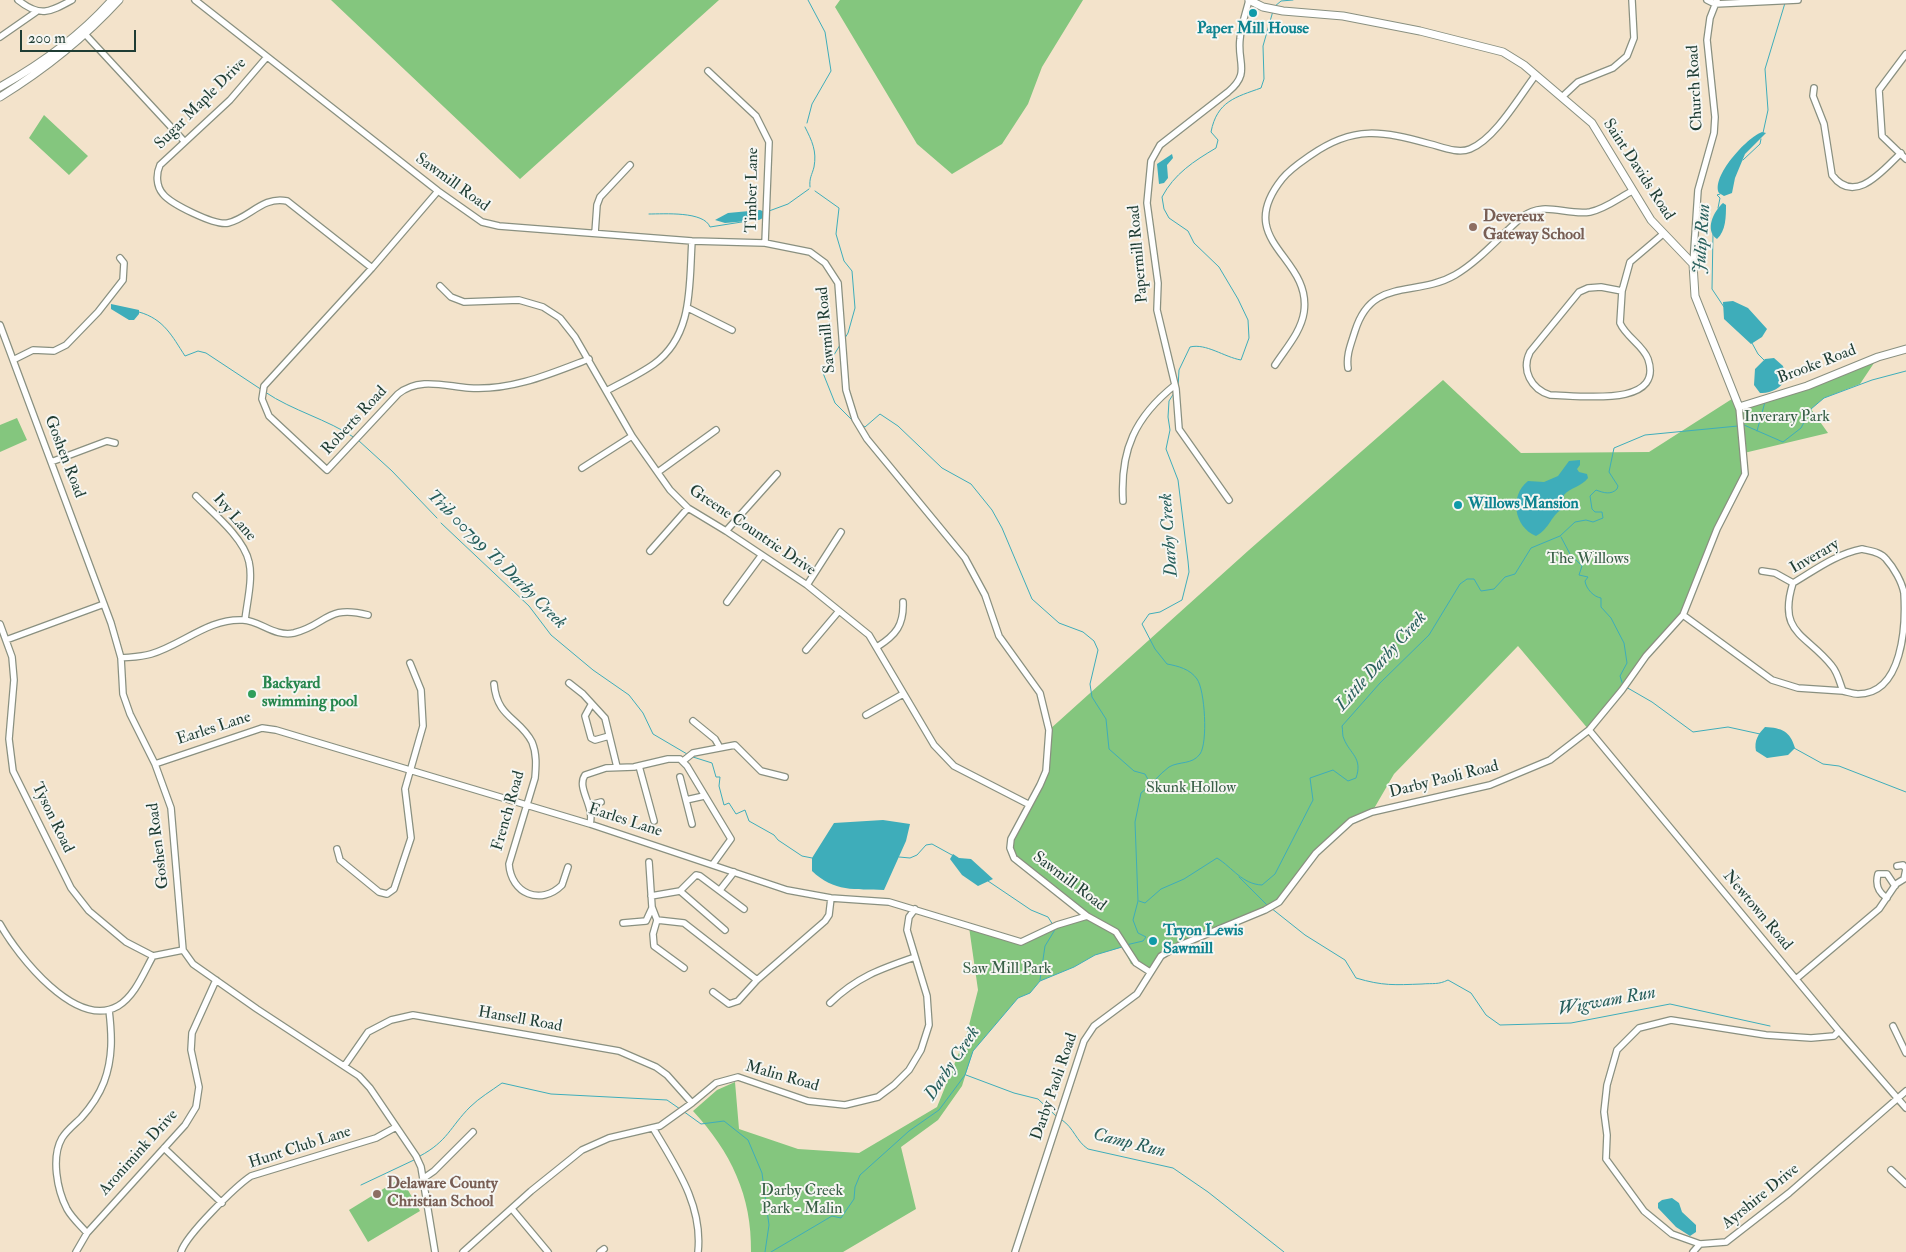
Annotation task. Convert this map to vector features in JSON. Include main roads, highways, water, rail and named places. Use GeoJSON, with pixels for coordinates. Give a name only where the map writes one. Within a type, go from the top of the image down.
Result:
{"type":"FeatureCollection","features":[{"type":"Feature","properties":{"kind":"main road"},"geometry":{"type":"LineString","coordinates":[[0,97],[13,84],[78,33],[112,0]]}},
{"type":"Feature","properties":{"kind":"main road"},"geometry":{"type":"LineString","coordinates":[[0,87],[13,84],[84,34],[119,0]]}},
{"type":"Feature","properties":{"kind":"main road","name":"Saint Davids Road"},"geometry":{"type":"LineString","coordinates":[[1249,0],[1263,7],[1283,12],[1343,16],[1503,52],[1524,65],[1592,123],[1632,191],[1663,234],[1693,264]]}},
{"type":"Feature","properties":{"kind":"main road","name":"Darby Paoli Road"},"geometry":{"type":"LineString","coordinates":[[1693,264],[1698,304],[1739,407]]}},
{"type":"Feature","properties":{"kind":"main road","name":"Brooke Road"},"geometry":{"type":"LineString","coordinates":[[1739,407],[1807,386],[1878,357],[1906,350]]}},
{"type":"Feature","properties":{"kind":"water"},"geometry":{"type":"Polygon","coordinates":[[[1762,132],[1766,133],[1745,154],[1735,178],[1732,193],[1724,196],[1719,193],[1718,186],[1725,168],[1747,142],[1762,132]]]}},
{"type":"Feature","properties":{"kind":"water"},"geometry":{"type":"Polygon","coordinates":[[[1172,154],[1173,158],[1167,165],[1168,178],[1164,183],[1159,184],[1157,164],[1172,154]]]}},
{"type":"Feature","properties":{"kind":"water"},"geometry":{"type":"Polygon","coordinates":[[[1723,203],[1726,205],[1725,223],[1717,239],[1711,231],[1711,226],[1716,211],[1723,203]]]}},
{"type":"Feature","properties":{"kind":"water"},"geometry":{"type":"Polygon","coordinates":[[[760,210],[765,212],[763,218],[759,220],[725,223],[715,220],[728,213],[760,210]]]}},
{"type":"Feature","properties":{"kind":"water"},"geometry":{"type":"Polygon","coordinates":[[[1733,301],[1748,308],[1767,329],[1762,337],[1751,344],[1724,319],[1723,302],[1733,301]]]}},
{"type":"Feature","properties":{"kind":"water"},"geometry":{"type":"Polygon","coordinates":[[[111,304],[139,310],[139,314],[134,320],[129,320],[111,309],[111,304]]]}},
{"type":"Feature","properties":{"kind":"water"},"geometry":{"type":"Polygon","coordinates":[[[1774,358],[1783,366],[1786,379],[1775,390],[1760,393],[1754,385],[1755,369],[1765,359],[1774,358]]]}},
{"type":"Feature","properties":{"kind":"water"},"geometry":{"type":"Polygon","coordinates":[[[1580,460],[1580,465],[1577,469],[1579,472],[1587,474],[1588,478],[1564,495],[1564,508],[1556,514],[1541,533],[1536,536],[1529,532],[1519,519],[1517,511],[1516,503],[1522,487],[1528,481],[1544,482],[1558,476],[1569,461],[1580,460]]]}},
{"type":"Feature","properties":{"kind":"water"},"geometry":{"type":"Polygon","coordinates":[[[1765,727],[1784,731],[1791,738],[1795,748],[1788,755],[1767,758],[1756,751],[1757,738],[1765,727]]]}},
{"type":"Feature","properties":{"kind":"water"},"geometry":{"type":"Polygon","coordinates":[[[883,820],[910,824],[906,841],[884,890],[854,889],[837,886],[828,883],[812,871],[812,858],[834,823],[883,820]]]}},
{"type":"Feature","properties":{"kind":"water"},"geometry":{"type":"Polygon","coordinates":[[[953,854],[959,858],[971,859],[993,879],[978,886],[962,875],[950,859],[953,854]]]}},
{"type":"Feature","properties":{"kind":"water"},"geometry":{"type":"Polygon","coordinates":[[[1672,1198],[1679,1203],[1682,1212],[1696,1225],[1696,1232],[1690,1236],[1676,1227],[1658,1208],[1658,1203],[1662,1200],[1672,1198]]]}},
{"type":"Feature","properties":{"kind":"waterway"},"geometry":{"type":"LineString","coordinates":[[807,123],[812,104],[831,71],[825,32],[808,0]]}},
{"type":"Feature","properties":{"kind":"waterway","name":"Darby Creek"},"geometry":{"type":"LineString","coordinates":[[1274,7],[1281,1],[1293,0]]}},
{"type":"Feature","properties":{"kind":"waterway","name":"Julip Run"},"geometry":{"type":"LineString","coordinates":[[1763,133],[1768,110],[1765,69],[1785,3]]}},
{"type":"Feature","properties":{"kind":"waterway","name":"Darby Creek"},"geometry":{"type":"LineString","coordinates":[[1178,388],[1179,370],[1190,347],[1202,347],[1241,360],[1249,338],[1248,320],[1219,267],[1194,243],[1188,231],[1169,218],[1164,209],[1162,197],[1172,181],[1192,163],[1216,148],[1218,140],[1211,132],[1218,113],[1223,107],[1243,94],[1261,88],[1264,79],[1263,46],[1273,11]]}},
{"type":"Feature","properties":{"kind":"waterway"},"geometry":{"type":"LineString","coordinates":[[805,127],[812,142],[815,156],[810,187]]}},
{"type":"Feature","properties":{"kind":"waterway","name":"Julip Run"},"geometry":{"type":"LineString","coordinates":[[1743,160],[1760,144],[1761,139]]}},
{"type":"Feature","properties":{"kind":"waterway"},"geometry":{"type":"LineString","coordinates":[[769,211],[788,204],[809,189]]}},
{"type":"Feature","properties":{"kind":"waterway"},"geometry":{"type":"LineString","coordinates":[[815,191],[839,208],[836,234],[844,261],[852,271],[855,308],[845,338]]}},
{"type":"Feature","properties":{"kind":"waterway","name":"Julip Run"},"geometry":{"type":"LineString","coordinates":[[1718,208],[1720,198],[1717,195],[1720,194]]}},
{"type":"Feature","properties":{"kind":"waterway"},"geometry":{"type":"LineString","coordinates":[[649,214],[683,214],[700,218],[710,227],[748,221]]}},
{"type":"Feature","properties":{"kind":"waterway","name":"Julip Run"},"geometry":{"type":"LineString","coordinates":[[1713,234],[1712,289],[1724,307]]}},
{"type":"Feature","properties":{"kind":"waterway","name":"Trib 00799 To Darby Creek"},"geometry":{"type":"LineString","coordinates":[[139,312],[148,315],[161,324],[185,356],[198,351],[206,353],[262,390]]}},
{"type":"Feature","properties":{"kind":"waterway","name":"Julip Run"},"geometry":{"type":"LineString","coordinates":[[1752,343],[1758,354],[1765,361]]}},
{"type":"Feature","properties":{"kind":"waterway"},"geometry":{"type":"LineString","coordinates":[[840,345],[823,373],[835,403],[854,422]]}},
{"type":"Feature","properties":{"kind":"waterway","name":"Little Darby Creek"},"geometry":{"type":"LineString","coordinates":[[1744,425],[1783,442],[1801,428],[1811,409],[1824,398],[1872,380],[1906,371]]}},
{"type":"Feature","properties":{"kind":"waterway","name":"Trib 00799 To Darby Creek"},"geometry":{"type":"LineString","coordinates":[[265,392],[287,405],[333,425],[355,438]]}},
{"type":"Feature","properties":{"kind":"waterway","name":"Darby Creek"},"geometry":{"type":"LineString","coordinates":[[1126,945],[1143,941],[1146,937],[1138,933],[1133,920],[1138,901],[1135,822],[1141,793],[1169,767],[1193,760],[1200,754],[1205,728],[1204,705],[1197,679],[1187,670],[1167,664],[1155,649],[1142,624],[1149,614],[1160,612],[1182,600],[1189,572],[1178,480],[1166,449],[1170,430],[1168,417],[1169,401],[1174,393]]}},
{"type":"Feature","properties":{"kind":"waterway","name":"Julip Run"},"geometry":{"type":"LineString","coordinates":[[1757,431],[1765,402]]}},
{"type":"Feature","properties":{"kind":"waterway"},"geometry":{"type":"LineString","coordinates":[[862,425],[865,427],[880,414],[898,426],[942,468],[971,484],[992,510],[1002,528],[1032,599],[1059,623],[1083,632],[1094,641],[1098,650],[1090,684],[1092,697],[1106,719],[1109,749],[1134,771],[1145,774],[1151,785]]}},
{"type":"Feature","properties":{"kind":"waterway","name":"Little Darby Creek"},"geometry":{"type":"LineString","coordinates":[[1139,901],[1145,903],[1161,889],[1184,879],[1217,858],[1243,879],[1262,885],[1275,874],[1313,800],[1310,778],[1333,770],[1348,781],[1356,778],[1358,771],[1357,761],[1343,738],[1342,726],[1380,683],[1429,635],[1460,584],[1467,579],[1474,579],[1481,591],[1494,589],[1505,577],[1515,574],[1531,548],[1560,536],[1575,522],[1586,520],[1593,522],[1603,518],[1602,512],[1595,512],[1592,509],[1590,496],[1596,490],[1607,493],[1617,489],[1618,486],[1609,472],[1614,448],[1645,435],[1738,426]]}},
{"type":"Feature","properties":{"kind":"waterway","name":"Trib 00799 To Darby Creek"},"geometry":{"type":"LineString","coordinates":[[358,440],[392,471],[437,518]]}},
{"type":"Feature","properties":{"kind":"waterway","name":"Trib 00799 To Darby Creek"},"geometry":{"type":"LineString","coordinates":[[441,523],[529,606],[551,635],[593,670],[629,695],[643,713],[653,734],[687,754]]}},
{"type":"Feature","properties":{"kind":"waterway"},"geometry":{"type":"LineString","coordinates":[[1561,537],[1570,554],[1582,566],[1579,575],[1588,577],[1585,581],[1587,587],[1593,594],[1601,598],[1601,607],[1611,618],[1624,643],[1627,663],[1620,676],[1623,685]]}},
{"type":"Feature","properties":{"kind":"waterway"},"geometry":{"type":"LineString","coordinates":[[1626,687],[1652,702],[1693,732],[1728,727],[1760,734]]}},
{"type":"Feature","properties":{"kind":"waterway"},"geometry":{"type":"LineString","coordinates":[[1794,748],[1823,764],[1839,766],[1906,792]]}},
{"type":"Feature","properties":{"kind":"waterway","name":"Trib 00799 To Darby Creek"},"geometry":{"type":"LineString","coordinates":[[693,757],[712,763],[716,777],[720,777],[719,786],[724,805],[729,803],[736,814],[745,810],[749,821],[774,835],[778,840],[802,856],[812,858]]}},
{"type":"Feature","properties":{"kind":"waterway","name":"Trib 00799 To Darby Creek"},"geometry":{"type":"LineString","coordinates":[[899,857],[910,858],[917,855],[926,845],[932,844],[961,860]]}},
{"type":"Feature","properties":{"kind":"waterway","name":"Wigwam Run"},"geometry":{"type":"LineString","coordinates":[[1239,877],[1268,906]]}},
{"type":"Feature","properties":{"kind":"waterway","name":"Trib 00799 To Darby Creek"},"geometry":{"type":"LineString","coordinates":[[988,881],[1031,910],[1048,917],[1053,925]]}},
{"type":"Feature","properties":{"kind":"waterway","name":"Wigwam Run"},"geometry":{"type":"LineString","coordinates":[[1271,908],[1305,935],[1345,960],[1356,978],[1381,984],[1396,985],[1435,984],[1448,980],[1471,993],[1486,1015],[1500,1025],[1571,1023],[1670,1004],[1770,1026]]}},
{"type":"Feature","properties":{"kind":"waterway","name":"Trib 00799 To Darby Creek"},"geometry":{"type":"LineString","coordinates":[[1040,980],[1045,946],[1056,928]]}},
{"type":"Feature","properties":{"kind":"waterway","name":"Darby Creek"},"geometry":{"type":"LineString","coordinates":[[771,1252],[832,1216],[841,1218],[854,1199],[855,1187],[860,1175],[909,1131],[939,1110],[965,1075],[973,1051],[1018,998],[1030,993],[1040,981],[1074,967],[1095,955],[1122,947]]}},
{"type":"Feature","properties":{"kind":"waterway","name":"Camp Run"},"geometry":{"type":"LineString","coordinates":[[966,1075],[1014,1093],[1038,1099],[1056,1116]]}},
{"type":"Feature","properties":{"kind":"waterway"},"geometry":{"type":"LineString","coordinates":[[420,1156],[437,1145],[463,1114],[502,1083],[551,1094],[667,1100],[680,1109]]}},
{"type":"Feature","properties":{"kind":"waterway"},"geometry":{"type":"LineString","coordinates":[[683,1111],[701,1124],[724,1121],[748,1140],[762,1173],[769,1225],[765,1252]]}},
{"type":"Feature","properties":{"kind":"waterway","name":"Camp Run"},"geometry":{"type":"LineString","coordinates":[[1062,1120],[1088,1149],[1173,1168],[1208,1192],[1284,1252]]}},
{"type":"Feature","properties":{"kind":"waterway"},"geometry":{"type":"LineString","coordinates":[[361,1185],[414,1160]]}},
{"type":"Feature","properties":{"kind":"place","name":"Paper Mill House"},"geometry":{"type":"Point","coordinates":[1253,13]}},
{"type":"Feature","properties":{"kind":"place","name":"Devereux Gateway School"},"geometry":{"type":"Point","coordinates":[1473,227]}},
{"type":"Feature","properties":{"kind":"place","name":"Willows Mansion"},"geometry":{"type":"Point","coordinates":[1458,505]}},
{"type":"Feature","properties":{"kind":"place","name":"Backyard swimming pool"},"geometry":{"type":"Point","coordinates":[252,694]}},
{"type":"Feature","properties":{"kind":"place","name":"Tryon Lewis Sawmill"},"geometry":{"type":"Point","coordinates":[1153,941]}},
{"type":"Feature","properties":{"kind":"place","name":"Delaware County Christian School"},"geometry":{"type":"Point","coordinates":[377,1194]}},
{"type":"Feature","properties":{"kind":"park label","name":"Inverary Park"},"geometry":{"type":"Point","coordinates":[1787,418]}},
{"type":"Feature","properties":{"kind":"park label","name":"The Willows"},"geometry":{"type":"Point","coordinates":[1588,560]}},
{"type":"Feature","properties":{"kind":"park label","name":"Skunk Hollow"},"geometry":{"type":"Point","coordinates":[1191,789]}},
{"type":"Feature","properties":{"kind":"park label","name":"Saw Mill Park"},"geometry":{"type":"Point","coordinates":[1007,970]}},
{"type":"Feature","properties":{"kind":"park label","name":"Darby Creek Park - Malin"},"geometry":{"type":"Point","coordinates":[802,1201]}}]}
